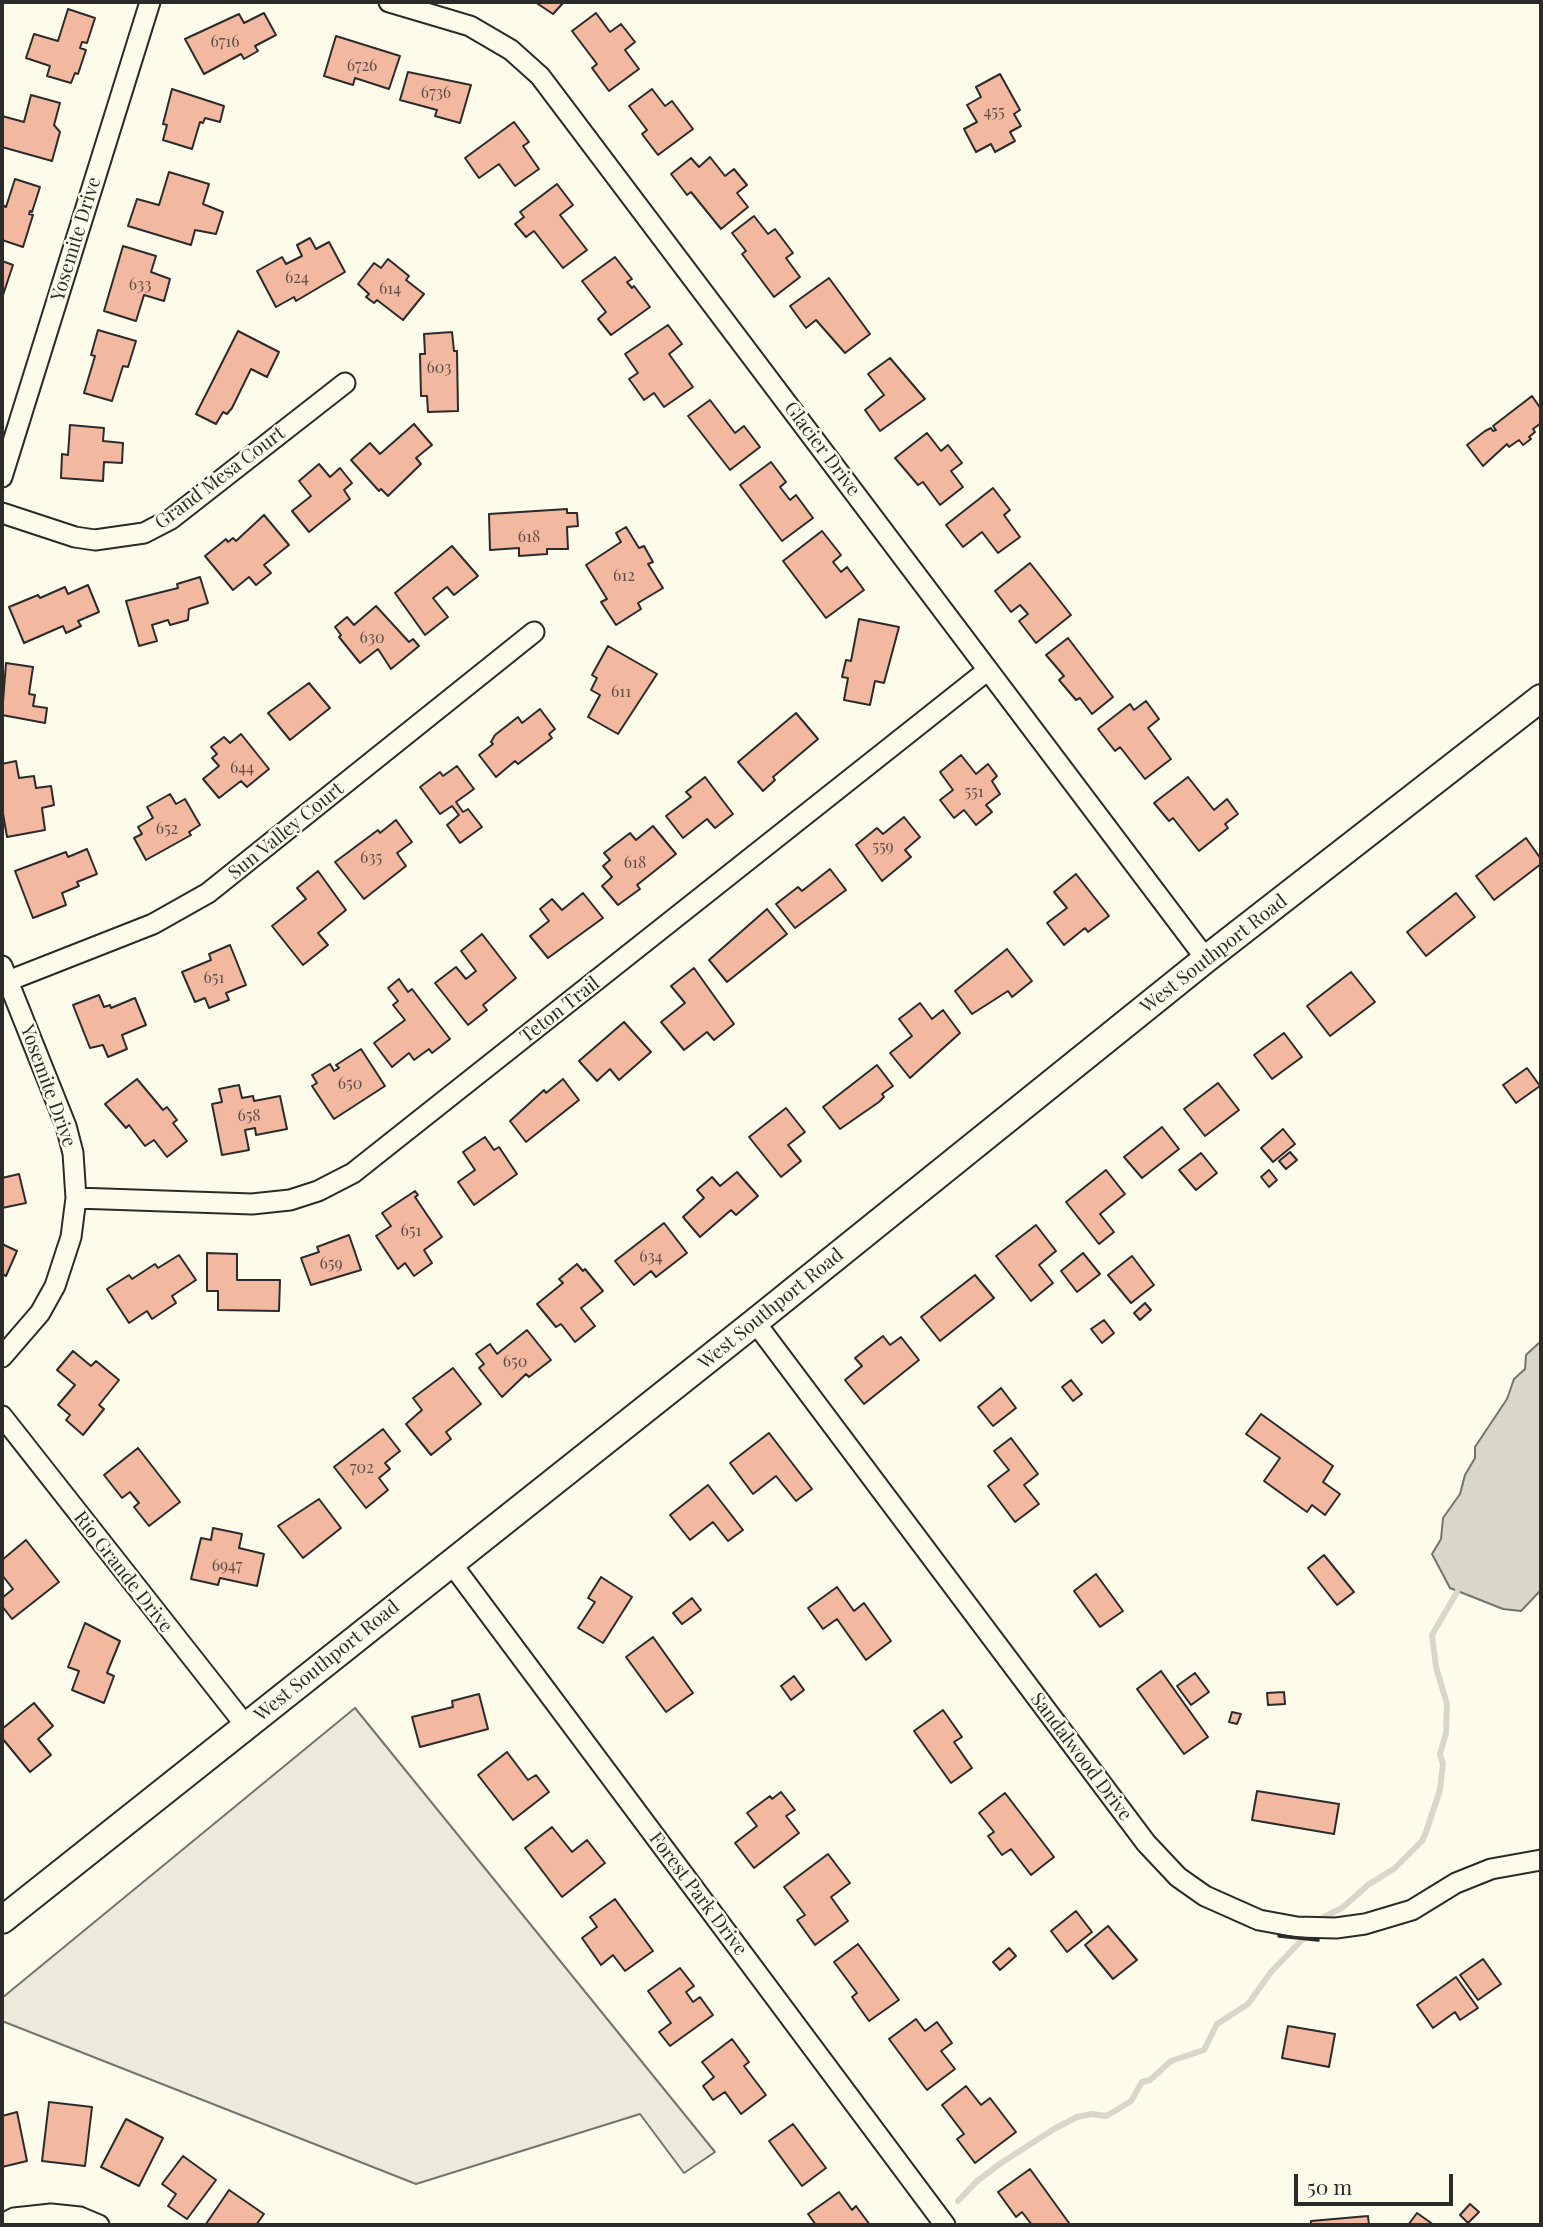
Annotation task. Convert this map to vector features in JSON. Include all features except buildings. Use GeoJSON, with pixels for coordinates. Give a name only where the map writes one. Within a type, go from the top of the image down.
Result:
{"type":"FeatureCollection","features":[{"type":"Feature","properties":{"kind":"main road","name":"West Southport Road"},"geometry":{"type":"LineString","coordinates":[[2,1920],[755,1322],[1206,959],[1541,698]]}},
{"type":"Feature","properties":{"kind":"street","name":"Yosemite Drive"},"geometry":{"type":"LineString","coordinates":[[2,477],[150,2]]}},
{"type":"Feature","properties":{"kind":"street","name":"Glacier Drive"},"geometry":{"type":"LineString","coordinates":[[389,2],[478,30],[511,50],[540,76],[1206,959]]}},
{"type":"Feature","properties":{"kind":"street","name":"Grand Mesa Court"},"geometry":{"type":"LineString","coordinates":[[2,513],[75,537],[95,540],[144,533],[171,519],[345,383]]}},
{"type":"Feature","properties":{"kind":"street","name":"Sun Valley Court"},"geometry":{"type":"LineString","coordinates":[[5,974],[184,908],[214,889],[534,632]]}},
{"type":"Feature","properties":{"kind":"street","name":"Teton Trail"},"geometry":{"type":"LineString","coordinates":[[76,1198],[252,1204],[290,1200],[318,1191],[353,1173],[988,670]]}},
{"type":"Feature","properties":{"kind":"street","name":"Yosemite Drive"},"geometry":{"type":"LineString","coordinates":[[2,1357],[40,1313],[55,1286],[71,1237],[76,1198],[74,1162],[66,1126],[5,974]]}},
{"type":"Feature","properties":{"kind":"street","name":"Sandalwood Drive"},"geometry":{"type":"LineString","coordinates":[[755,1322],[1146,1843],[1169,1868],[1197,1891],[1259,1920],[1297,1927],[1336,1928],[1365,1924],[1412,1910],[1481,1872],[1509,1863],[1541,1860]]}},
{"type":"Feature","properties":{"kind":"street","name":"Rio Grande Drive"},"geometry":{"type":"LineString","coordinates":[[2,1416],[246,1726]]}},
{"type":"Feature","properties":{"kind":"street","name":"Forest Park Drive"},"geometry":{"type":"LineString","coordinates":[[452,1563],[945,2225]]}},
{"type":"Feature","properties":{"kind":"street"},"geometry":{"type":"LineString","coordinates":[[2,2224],[14,2218],[51,2214],[80,2217],[99,2225]]}},
{"type":"Feature","properties":{"kind":"shaded area"},"geometry":{"type":"Polygon","coordinates":[[[1541,1341],[1541,1590],[1521,1611],[1503,1609],[1450,1588],[1432,1554],[1441,1539],[1443,1518],[1460,1494],[1465,1475],[1475,1458],[1475,1447],[1507,1399],[1514,1379],[1525,1369],[1526,1355],[1541,1341]]]}},
{"type":"Feature","properties":{"kind":"shaded area"},"geometry":{"type":"Polygon","coordinates":[[[355,1708],[715,2152],[684,2173],[640,2114],[416,2184],[2,2021],[2,1998],[355,1708]]]}},
{"type":"Feature","properties":{"kind":"waterway"},"geometry":{"type":"LineString","coordinates":[[1322,1918],[1342,1908],[1368,1885],[1395,1868],[1422,1841],[1426,1832],[1440,1790],[1443,1764],[1440,1754],[1446,1733],[1447,1704],[1436,1667],[1432,1635],[1457,1592]]}},
{"type":"Feature","properties":{"kind":"waterway"},"geometry":{"type":"LineString","coordinates":[[958,2201],[976,2182],[1001,2163],[1054,2129],[1077,2117],[1092,2114],[1106,2116],[1131,2101],[1142,2082],[1150,2080],[1171,2061],[1204,2050],[1217,2024],[1248,2004],[1271,1972],[1302,1940]]}},
{"type":"Feature","properties":{"kind":"wall"},"geometry":{"type":"LineString","coordinates":[[1279,1936],[1318,1940]]}}]}
